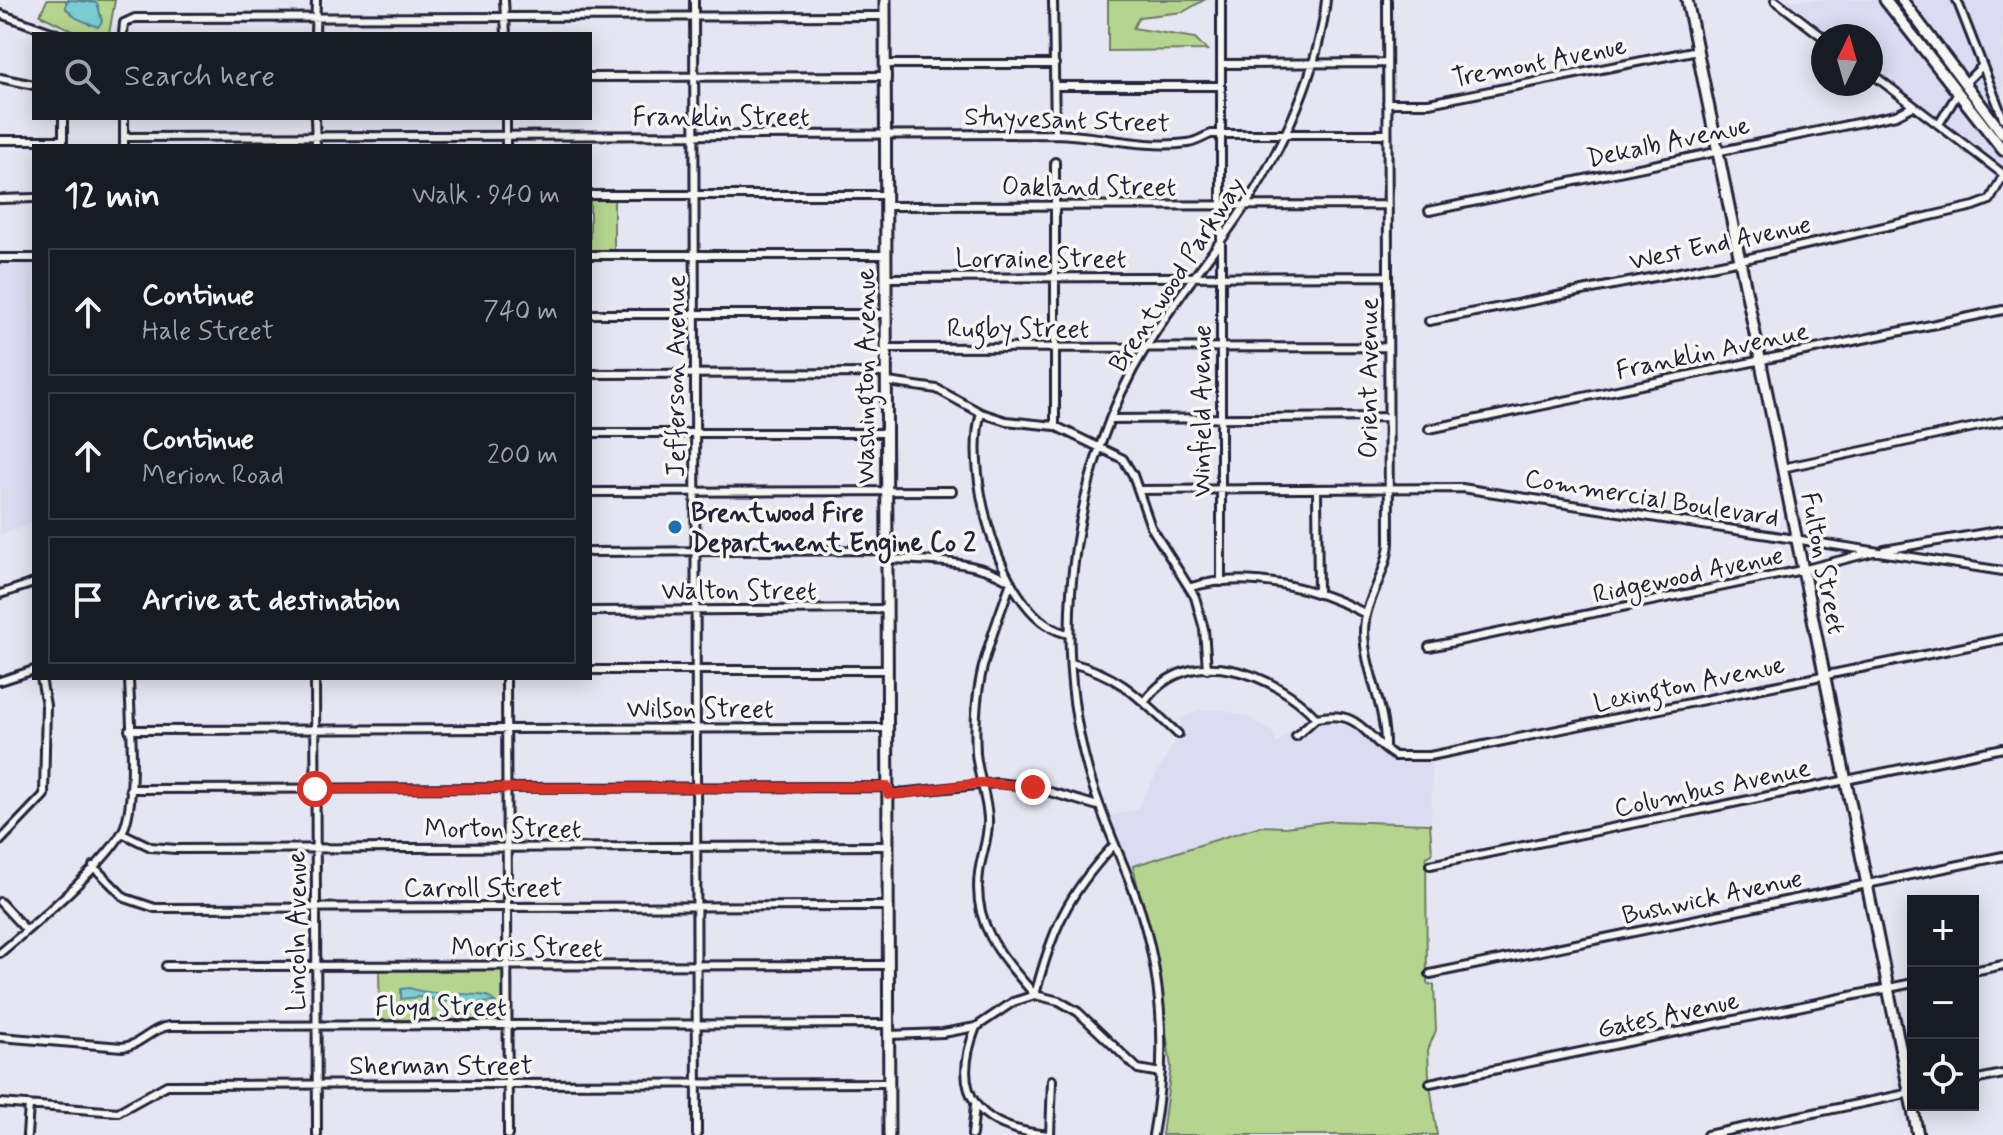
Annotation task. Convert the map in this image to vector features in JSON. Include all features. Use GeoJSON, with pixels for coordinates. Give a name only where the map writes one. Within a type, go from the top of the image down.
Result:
{"type":"FeatureCollection","features":[{"type":"Feature","properties":{"kind":"street"},"geometry":{"type":"LineString","coordinates":[[315,32],[316,0]]}},
{"type":"Feature","properties":{"kind":"street"},"geometry":{"type":"LineString","coordinates":[[504,0],[506,32]]}},
{"type":"Feature","properties":{"kind":"street","name":"Jefferson Avenue"},"geometry":{"type":"LineString","coordinates":[[694,0],[697,1135]]}},
{"type":"Feature","properties":{"kind":"street","name":"Washington Avenue"},"geometry":{"type":"LineString","coordinates":[[885,0],[889,1135]]}},
{"type":"Feature","properties":{"kind":"street"},"geometry":{"type":"LineString","coordinates":[[1053,0],[1055,134]]}},
{"type":"Feature","properties":{"kind":"street","name":"Winfield Avenue"},"geometry":{"type":"LineString","coordinates":[[1221,0],[1221,582]]}},
{"type":"Feature","properties":{"kind":"street","name":"Brentwood Parkway"},"geometry":{"type":"LineString","coordinates":[[1153,1135],[1161,1073],[1160,1004],[1151,946],[1131,883],[1098,806],[1077,722],[1069,634],[1078,534],[1101,445],[1111,419],[1145,347],[1245,205],[1283,135],[1310,63],[1326,0]]}},
{"type":"Feature","properties":{"kind":"street","name":"Orient Avenue"},"geometry":{"type":"LineString","coordinates":[[1385,748],[1385,714],[1365,648],[1366,614],[1388,555],[1387,0]]}},
{"type":"Feature","properties":{"kind":"street","name":"Fulton Street"},"geometry":{"type":"LineString","coordinates":[[1687,0],[1907,1076]]}},
{"type":"Feature","properties":{"kind":"street"},"geometry":{"type":"LineString","coordinates":[[1885,0],[2003,150]]}},
{"type":"Feature","properties":{"kind":"street"},"geometry":{"type":"LineString","coordinates":[[1902,0],[1963,85],[2003,134]]}},
{"type":"Feature","properties":{"kind":"street"},"geometry":{"type":"LineString","coordinates":[[1957,0],[2003,118]]}},
{"type":"Feature","properties":{"kind":"street"},"geometry":{"type":"LineString","coordinates":[[1777,2],[1811,28]]}},
{"type":"Feature","properties":{"kind":"street"},"geometry":{"type":"LineString","coordinates":[[0,14],[51,32]]}},
{"type":"Feature","properties":{"kind":"street"},"geometry":{"type":"LineString","coordinates":[[123,32],[128,20],[885,16]]}},
{"type":"Feature","properties":{"kind":"street","name":"Tremont Avenue"},"geometry":{"type":"LineString","coordinates":[[1387,103],[1429,103],[1698,50]]}},
{"type":"Feature","properties":{"kind":"street"},"geometry":{"type":"LineString","coordinates":[[1221,64],[1387,63]]}},
{"type":"Feature","properties":{"kind":"street"},"geometry":{"type":"LineString","coordinates":[[887,64],[1055,64]]}},
{"type":"Feature","properties":{"kind":"street"},"geometry":{"type":"LineString","coordinates":[[1939,124],[1963,85],[1982,66]]}},
{"type":"Feature","properties":{"kind":"street"},"geometry":{"type":"LineString","coordinates":[[592,77],[887,76]]}},
{"type":"Feature","properties":{"kind":"street"},"geometry":{"type":"LineString","coordinates":[[0,78],[32,85]]}},
{"type":"Feature","properties":{"kind":"street"},"geometry":{"type":"LineString","coordinates":[[1883,82],[2003,175]]}},
{"type":"Feature","properties":{"kind":"street"},"geometry":{"type":"LineString","coordinates":[[1055,86],[1221,86]]}},
{"type":"Feature","properties":{"kind":"street","name":"Dekalb Avenue"},"geometry":{"type":"LineString","coordinates":[[1429,211],[1896,115],[1914,106]]}},
{"type":"Feature","properties":{"kind":"street"},"geometry":{"type":"LineString","coordinates":[[0,140],[63,143],[63,120]]}},
{"type":"Feature","properties":{"kind":"street"},"geometry":{"type":"LineString","coordinates":[[124,120],[124,144]]}},
{"type":"Feature","properties":{"kind":"street"},"geometry":{"type":"LineString","coordinates":[[315,120],[316,144]]}},
{"type":"Feature","properties":{"kind":"street"},"geometry":{"type":"LineString","coordinates":[[506,120],[506,144]]}},
{"type":"Feature","properties":{"kind":"street","name":"Stuyvesant Street"},"geometry":{"type":"LineString","coordinates":[[887,135],[1055,134],[1101,136],[1113,142],[1184,143],[1221,135],[1387,134]]}},
{"type":"Feature","properties":{"kind":"street","name":"Franklin Street"},"geometry":{"type":"LineString","coordinates":[[124,137],[887,135]]}},
{"type":"Feature","properties":{"kind":"street"},"geometry":{"type":"LineString","coordinates":[[1055,162],[1055,426]]}},
{"type":"Feature","properties":{"kind":"street","name":"West End Avenue"},"geometry":{"type":"LineString","coordinates":[[1429,321],[1741,260],[1974,206],[1990,200],[2003,175]]}},
{"type":"Feature","properties":{"kind":"street","name":"Oakland Street"},"geometry":{"type":"LineString","coordinates":[[592,195],[695,195],[1055,206],[1387,205]]}},
{"type":"Feature","properties":{"kind":"street"},"geometry":{"type":"LineString","coordinates":[[0,199],[32,198]]}},
{"type":"Feature","properties":{"kind":"street"},"geometry":{"type":"LineString","coordinates":[[592,255],[887,255]]}},
{"type":"Feature","properties":{"kind":"street"},"geometry":{"type":"LineString","coordinates":[[0,258],[32,258]]}},
{"type":"Feature","properties":{"kind":"street","name":"Lorraine Street"},"geometry":{"type":"LineString","coordinates":[[887,278],[1388,276]]}},
{"type":"Feature","properties":{"kind":"street","name":"Franklin Avenue"},"geometry":{"type":"LineString","coordinates":[[1429,429],[2003,310]]}},
{"type":"Feature","properties":{"kind":"street"},"geometry":{"type":"LineString","coordinates":[[592,314],[887,314]]}},
{"type":"Feature","properties":{"kind":"street","name":"Rugby Street"},"geometry":{"type":"LineString","coordinates":[[887,348],[1388,347]]}},
{"type":"Feature","properties":{"kind":"street"},"geometry":{"type":"LineString","coordinates":[[592,374],[888,378],[937,389],[981,413],[1006,421],[1055,426],[1101,445],[1123,459],[1151,527],[1191,587],[1204,629],[1207,669]]}},
{"type":"Feature","properties":{"kind":"street"},"geometry":{"type":"LineString","coordinates":[[981,413],[977,432],[979,475],[993,538],[1023,603],[1047,626],[1069,634]]}},
{"type":"Feature","properties":{"kind":"street"},"geometry":{"type":"LineString","coordinates":[[1111,419],[1388,417]]}},
{"type":"Feature","properties":{"kind":"street"},"geometry":{"type":"LineString","coordinates":[[1782,468],[2003,421]]}},
{"type":"Feature","properties":{"kind":"street"},"geometry":{"type":"LineString","coordinates":[[592,433],[887,433]]}},
{"type":"Feature","properties":{"kind":"street","name":"Commercial Boulevard"},"geometry":{"type":"LineString","coordinates":[[1138,490],[1462,488],[2003,571]]}},
{"type":"Feature","properties":{"kind":"street"},"geometry":{"type":"LineString","coordinates":[[1317,490],[1318,594]]}},
{"type":"Feature","properties":{"kind":"street"},"geometry":{"type":"LineString","coordinates":[[592,492],[952,491]]}},
{"type":"Feature","properties":{"kind":"street","name":"Ridgewood Avenue"},"geometry":{"type":"LineString","coordinates":[[1429,647],[1802,570],[1876,551],[2003,530]]}},
{"type":"Feature","properties":{"kind":"street"},"geometry":{"type":"LineString","coordinates":[[592,552],[887,555],[974,568],[1001,575],[1011,582]]}},
{"type":"Feature","properties":{"kind":"street"},"geometry":{"type":"LineString","coordinates":[[1011,582],[992,628],[980,675],[975,720],[981,783],[989,823],[978,878],[981,917],[992,944],[1035,995]]}},
{"type":"Feature","properties":{"kind":"street"},"geometry":{"type":"LineString","coordinates":[[1191,587],[1221,582],[1271,583],[1318,594],[1366,614]]}},
{"type":"Feature","properties":{"kind":"street"},"geometry":{"type":"LineString","coordinates":[[0,594],[32,584]]}},
{"type":"Feature","properties":{"kind":"street","name":"Walton Street"},"geometry":{"type":"LineString","coordinates":[[592,611],[887,609]]}},
{"type":"Feature","properties":{"kind":"street","name":"Lexington Avenue"},"geometry":{"type":"LineString","coordinates":[[1385,748],[1395,756],[1430,756],[2003,639]]}},
{"type":"Feature","properties":{"kind":"street"},"geometry":{"type":"LineString","coordinates":[[1071,663],[1115,679],[1146,700],[1178,734]]}},
{"type":"Feature","properties":{"kind":"street"},"geometry":{"type":"LineString","coordinates":[[1146,700],[1166,679],[1207,669],[1234,670],[1257,676],[1300,702],[1316,718]]}},
{"type":"Feature","properties":{"kind":"street"},"geometry":{"type":"LineString","coordinates":[[592,670],[887,670]]}},
{"type":"Feature","properties":{"kind":"street"},"geometry":{"type":"LineString","coordinates":[[0,681],[32,671]]}},
{"type":"Feature","properties":{"kind":"street"},"geometry":{"type":"LineString","coordinates":[[0,841],[44,795],[46,705],[41,680]]}},
{"type":"Feature","properties":{"kind":"street"},"geometry":{"type":"LineString","coordinates":[[0,953],[93,866],[122,833],[130,789],[129,680]]}},
{"type":"Feature","properties":{"kind":"street","name":"Lincoln Avenue"},"geometry":{"type":"LineString","coordinates":[[315,680],[317,1135]]}},
{"type":"Feature","properties":{"kind":"street"},"geometry":{"type":"LineString","coordinates":[[506,680],[508,1135]]}},
{"type":"Feature","properties":{"kind":"street"},"geometry":{"type":"LineString","coordinates":[[1296,736],[1316,718],[1335,716],[1354,720],[1385,748]]}},
{"type":"Feature","properties":{"kind":"street","name":"Wilson Street"},"geometry":{"type":"LineString","coordinates":[[129,730],[887,728]]}},
{"type":"Feature","properties":{"kind":"street","name":"Columbus Avenue"},"geometry":{"type":"LineString","coordinates":[[1430,865],[2003,748]]}},
{"type":"Feature","properties":{"kind":"street"},"geometry":{"type":"LineString","coordinates":[[130,789],[696,788],[932,792],[981,783],[1033,787],[1098,806]]}},
{"type":"Feature","properties":{"kind":"street","name":"Morton Street"},"geometry":{"type":"LineString","coordinates":[[122,833],[159,848],[888,846]]}},
{"type":"Feature","properties":{"kind":"street"},"geometry":{"type":"LineString","coordinates":[[1035,995],[1046,949],[1063,909],[1087,874],[1113,846]]}},
{"type":"Feature","properties":{"kind":"street","name":"Bushwick Avenue"},"geometry":{"type":"LineString","coordinates":[[1430,974],[2003,856]]}},
{"type":"Feature","properties":{"kind":"street","name":"Carroll Street"},"geometry":{"type":"LineString","coordinates":[[93,866],[125,898],[155,908],[888,906]]}},
{"type":"Feature","properties":{"kind":"street"},"geometry":{"type":"LineString","coordinates":[[0,902],[25,929]]}},
{"type":"Feature","properties":{"kind":"street","name":"Morris Street"},"geometry":{"type":"LineString","coordinates":[[166,966],[889,965]]}},
{"type":"Feature","properties":{"kind":"street"},"geometry":{"type":"LineString","coordinates":[[1979,970],[2003,965]]}},
{"type":"Feature","properties":{"kind":"street","name":"Gates Avenue"},"geometry":{"type":"LineString","coordinates":[[1430,1083],[1907,984]]}},
{"type":"Feature","properties":{"kind":"street"},"geometry":{"type":"LineString","coordinates":[[889,1035],[943,1033],[976,1027],[1013,1002],[1035,995],[1059,1001],[1078,1012],[1138,1069],[1161,1073]]}},
{"type":"Feature","properties":{"kind":"street","name":"Floyd Street"},"geometry":{"type":"LineString","coordinates":[[0,1037],[122,1047],[135,1044],[161,1027],[169,1026],[889,1024]]}},
{"type":"Feature","properties":{"kind":"street"},"geometry":{"type":"LineString","coordinates":[[972,1135],[975,1105],[964,1072],[976,1027]]}},
{"type":"Feature","properties":{"kind":"street"},"geometry":{"type":"LineString","coordinates":[[1979,1079],[2003,1074]]}},
{"type":"Feature","properties":{"kind":"street"},"geometry":{"type":"LineString","coordinates":[[975,1105],[1016,1130],[1050,1135],[1052,1080]]}},
{"type":"Feature","properties":{"kind":"street","name":"Sherman Street"},"geometry":{"type":"LineString","coordinates":[[0,1103],[118,1112],[167,1085],[889,1083]]}},
{"type":"Feature","properties":{"kind":"street"},"geometry":{"type":"LineString","coordinates":[[1707,1135],[1907,1094]]}},
{"type":"Feature","properties":{"kind":"street"},"geometry":{"type":"LineString","coordinates":[[27,1135],[29,1105]]}},
{"type":"Feature","properties":{"kind":"street","name":"Fulton Street"},"geometry":{"type":"LineString","coordinates":[[1914,1111],[1918,1135]]}},
{"type":"Feature","properties":{"kind":"shaded area"},"geometry":{"type":"Polygon","coordinates":[[[1787,0],[2003,0],[2003,170],[1883,75],[1883,24],[1818,24],[1787,0]]]}},
{"type":"Feature","properties":{"kind":"shaded area"},"geometry":{"type":"Polygon","coordinates":[[[0,262],[32,262],[32,524],[0,534],[0,262]]]}},
{"type":"Feature","properties":{"kind":"shaded area"},"geometry":{"type":"Polygon","coordinates":[[[1199,710],[1223,710],[1251,718],[1275,734],[1276,744],[1310,716],[1318,722],[1353,727],[1393,760],[1432,761],[1431,821],[1255,825],[1134,875],[1109,815],[1136,810],[1181,731],[1181,718],[1199,710]]]}},
{"type":"Feature","properties":{"kind":"green space"},"geometry":{"type":"Polygon","coordinates":[[[47,0],[71,0],[66,2],[66,9],[90,25],[102,21],[97,3],[72,0],[115,0],[109,32],[75,32],[40,15],[47,0]]]}},
{"type":"Feature","properties":{"kind":"green space"},"geometry":{"type":"Polygon","coordinates":[[[1108,0],[1204,0],[1183,12],[1139,17],[1133,28],[1195,38],[1207,50],[1108,51],[1108,0]]]}},
{"type":"Feature","properties":{"kind":"green space"},"geometry":{"type":"Polygon","coordinates":[[[592,198],[614,198],[614,252],[592,252],[592,198]]]}},
{"type":"Feature","properties":{"kind":"green space"},"geometry":{"type":"Polygon","coordinates":[[[1332,821],[1430,824],[1432,854],[1426,857],[1427,984],[1434,985],[1436,1030],[1428,1050],[1437,1135],[1162,1135],[1171,1067],[1157,970],[1133,866],[1260,826],[1285,827],[1332,821]]]}},
{"type":"Feature","properties":{"kind":"green space"},"geometry":{"type":"Polygon","coordinates":[[[379,969],[503,969],[503,1020],[380,1020],[379,969]]]}},
{"type":"Feature","properties":{"kind":"water"},"geometry":{"type":"Polygon","coordinates":[[[66,2],[97,3],[102,21],[98,27],[76,18],[66,8],[66,2]]]}},
{"type":"Feature","properties":{"kind":"water"},"geometry":{"type":"Polygon","coordinates":[[[401,989],[487,996],[495,1002],[465,1004],[419,997],[401,999],[401,989]]]}},
{"type":"Feature","properties":{"kind":"place","name":"Brentwood Fire Department Engine Co 2"},"geometry":{"type":"Point","coordinates":[675,527]}},
{"type":"Feature","properties":{"kind":"route"},"geometry":{"type":"LineString","coordinates":[[315,789],[888,787],[888,794],[900,794],[981,783],[1033,787]]}}]}
